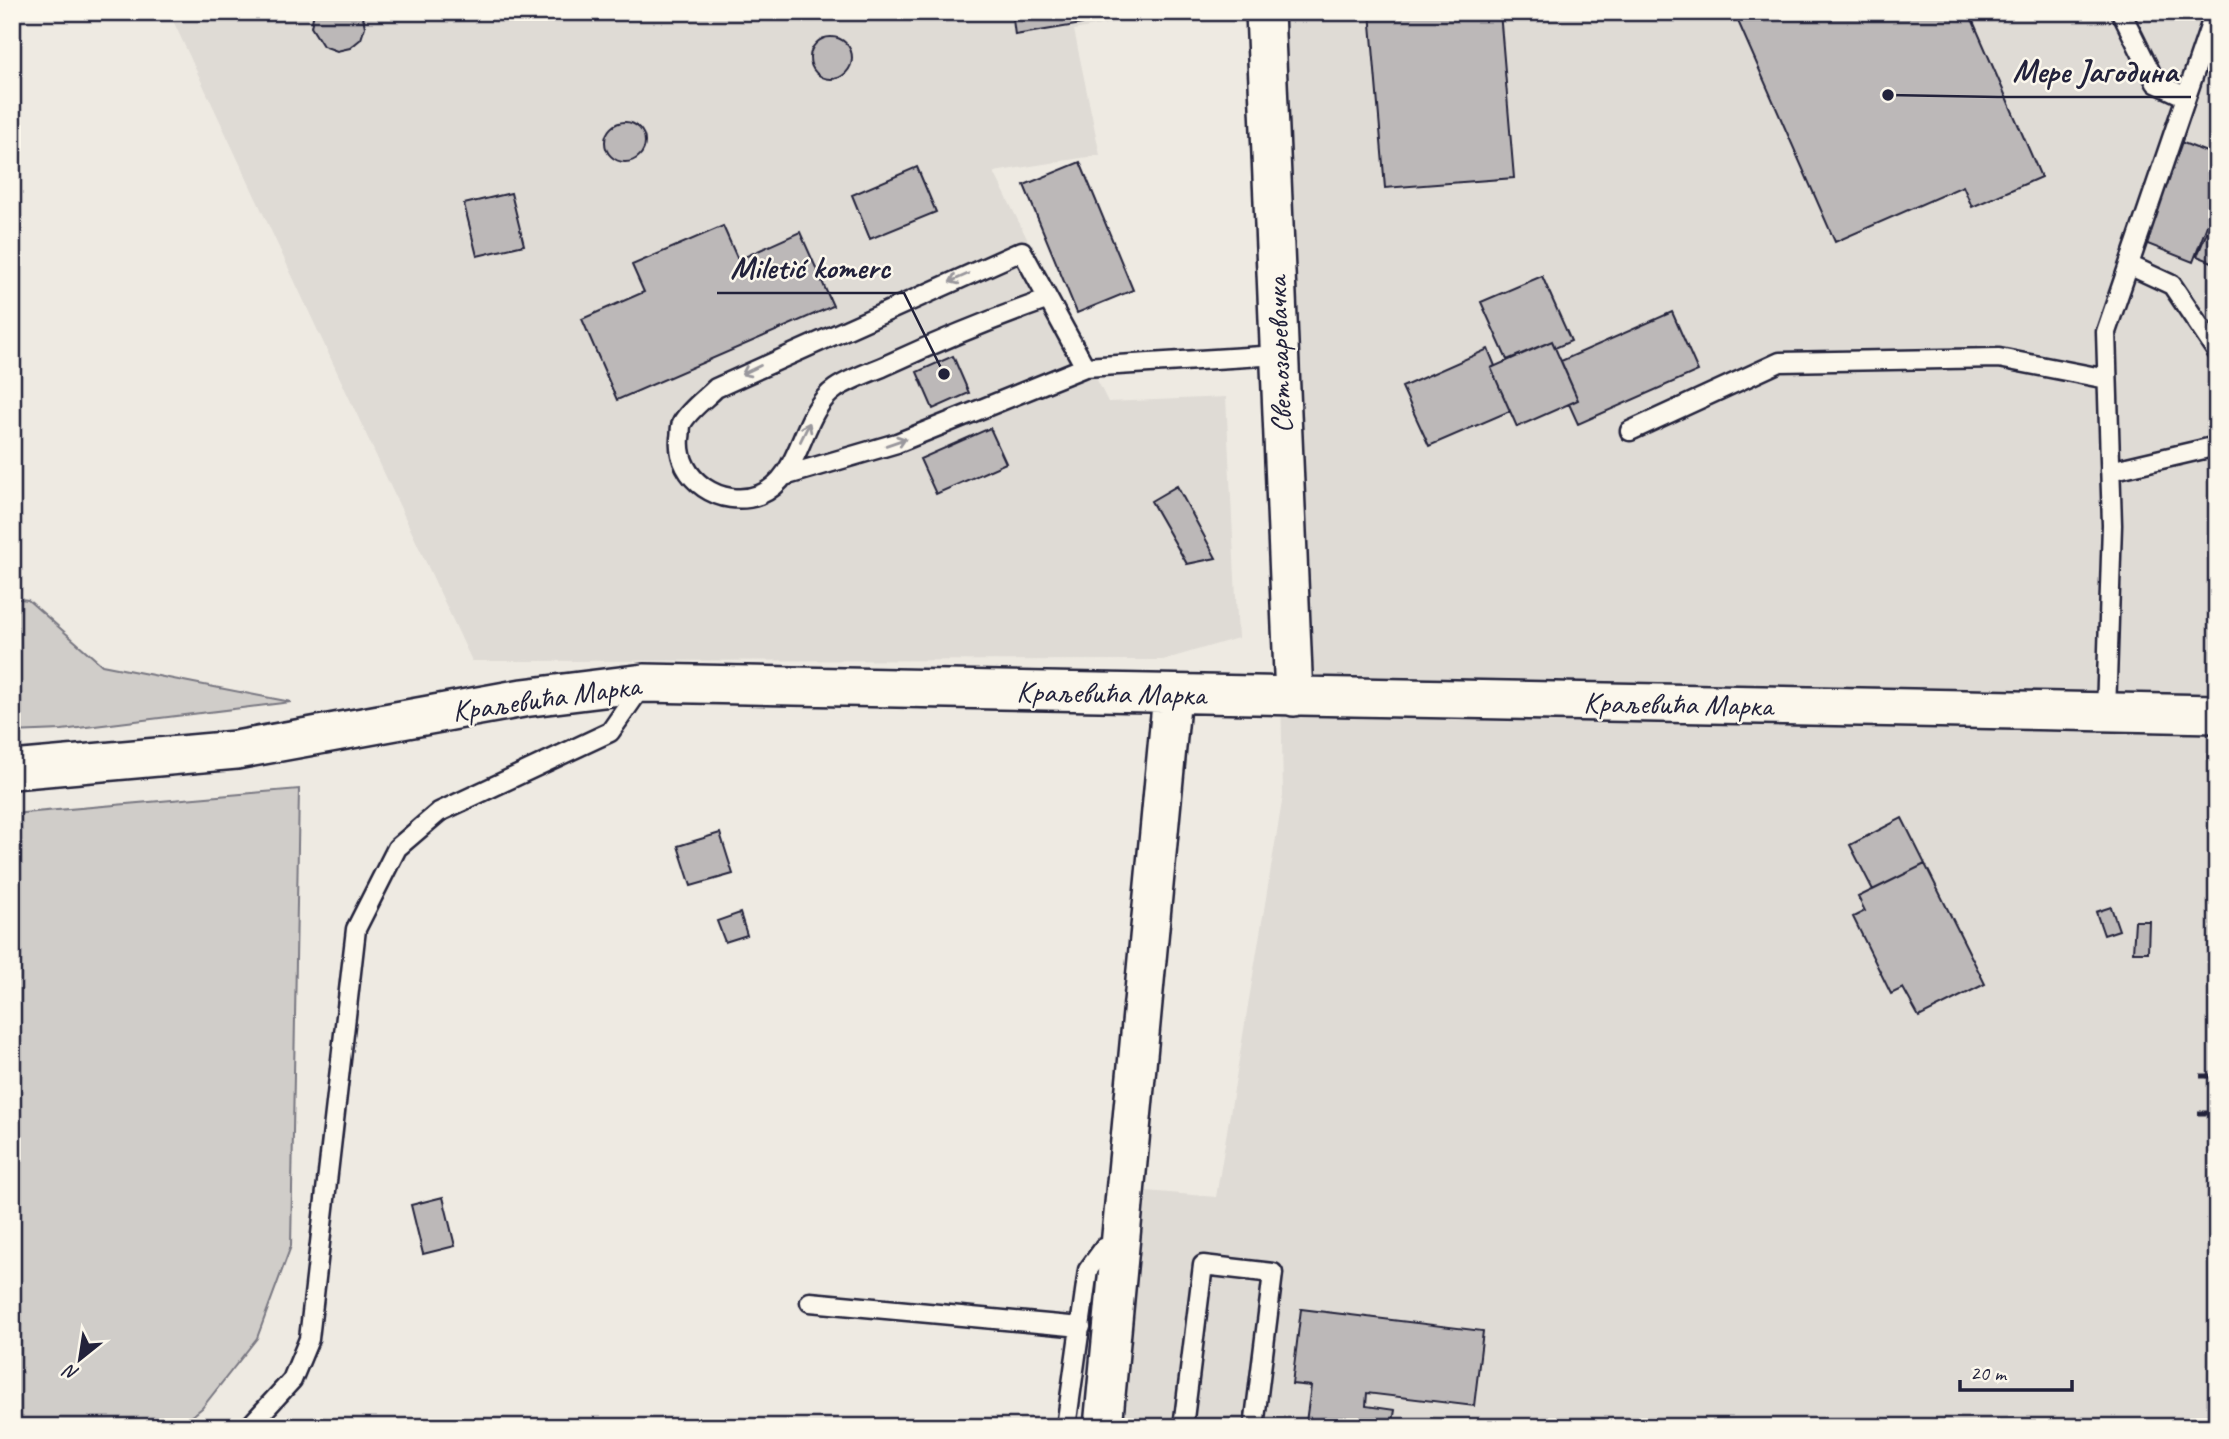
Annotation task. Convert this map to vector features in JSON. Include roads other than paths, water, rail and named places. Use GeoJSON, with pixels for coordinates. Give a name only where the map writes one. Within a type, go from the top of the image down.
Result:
{"type":"FeatureCollection","features":[{"type":"Feature","properties":{"kind":"street","name":"Светозаревачка"},"geometry":{"type":"LineString","coordinates":[[1265,12],[1294,697]]}},
{"type":"Feature","properties":{"kind":"street","name":"Краљевића Марка"},"geometry":{"type":"LineString","coordinates":[[12,770],[236,750],[523,698],[644,683],[2217,713]]}},
{"type":"Feature","properties":{"kind":"street"},"geometry":{"type":"LineString","coordinates":[[1102,1427],[1172,694]]}},
{"type":"Feature","properties":{"kind":"lane"},"geometry":{"type":"LineString","coordinates":[[2121,12],[2156,83],[2186,97]]}},
{"type":"Feature","properties":{"kind":"lane"},"geometry":{"type":"LineString","coordinates":[[2106,712],[2112,525],[2106,331],[2215,12]]}},
{"type":"Feature","properties":{"kind":"lane"},"geometry":{"type":"LineString","coordinates":[[1046,300],[970,327],[834,389],[814,413],[784,476],[763,494],[744,500],[724,498],[696,483],[683,464],[679,446],[682,423],[716,388],[1022,251],[1085,368]]}},
{"type":"Feature","properties":{"kind":"lane"},"geometry":{"type":"LineString","coordinates":[[2129,265],[2172,285],[2217,352]]}},
{"type":"Feature","properties":{"kind":"lane"},"geometry":{"type":"LineString","coordinates":[[784,476],[897,443],[1085,368],[1279,355]]}},
{"type":"Feature","properties":{"kind":"lane"},"geometry":{"type":"LineString","coordinates":[[1630,431],[1780,362],[1999,358],[2107,379]]}},
{"type":"Feature","properties":{"kind":"lane"},"geometry":{"type":"LineString","coordinates":[[2110,471],[2217,446]]}},
{"type":"Feature","properties":{"kind":"lane"},"geometry":{"type":"LineString","coordinates":[[249,1427],[292,1380],[309,1339],[356,929],[375,889],[397,848],[439,812],[610,733],[644,683]]}},
{"type":"Feature","properties":{"kind":"lane"},"geometry":{"type":"LineString","coordinates":[[1066,1427],[1088,1270],[1104,1248],[1118,1247]]}},
{"type":"Feature","properties":{"kind":"lane"},"geometry":{"type":"LineString","coordinates":[[1183,1427],[1203,1265],[1273,1273],[1254,1427]]}},
{"type":"Feature","properties":{"kind":"lane"},"geometry":{"type":"LineString","coordinates":[[810,1302],[1081,1327]]}},
{"type":"Feature","properties":{"kind":"railway"},"geometry":{"type":"LineString","coordinates":[[2200,1076],[2217,1076]]}},
{"type":"Feature","properties":{"kind":"railway"},"geometry":{"type":"LineString","coordinates":[[2198,1113],[2217,1113]]}},
{"type":"Feature","properties":{"kind":"place","name":"Мере Јагодина"},"geometry":{"type":"Point","coordinates":[1888,95]}},
{"type":"Feature","properties":{"kind":"place","name":"Miletić komerc"},"geometry":{"type":"Point","coordinates":[944,374]}}]}
